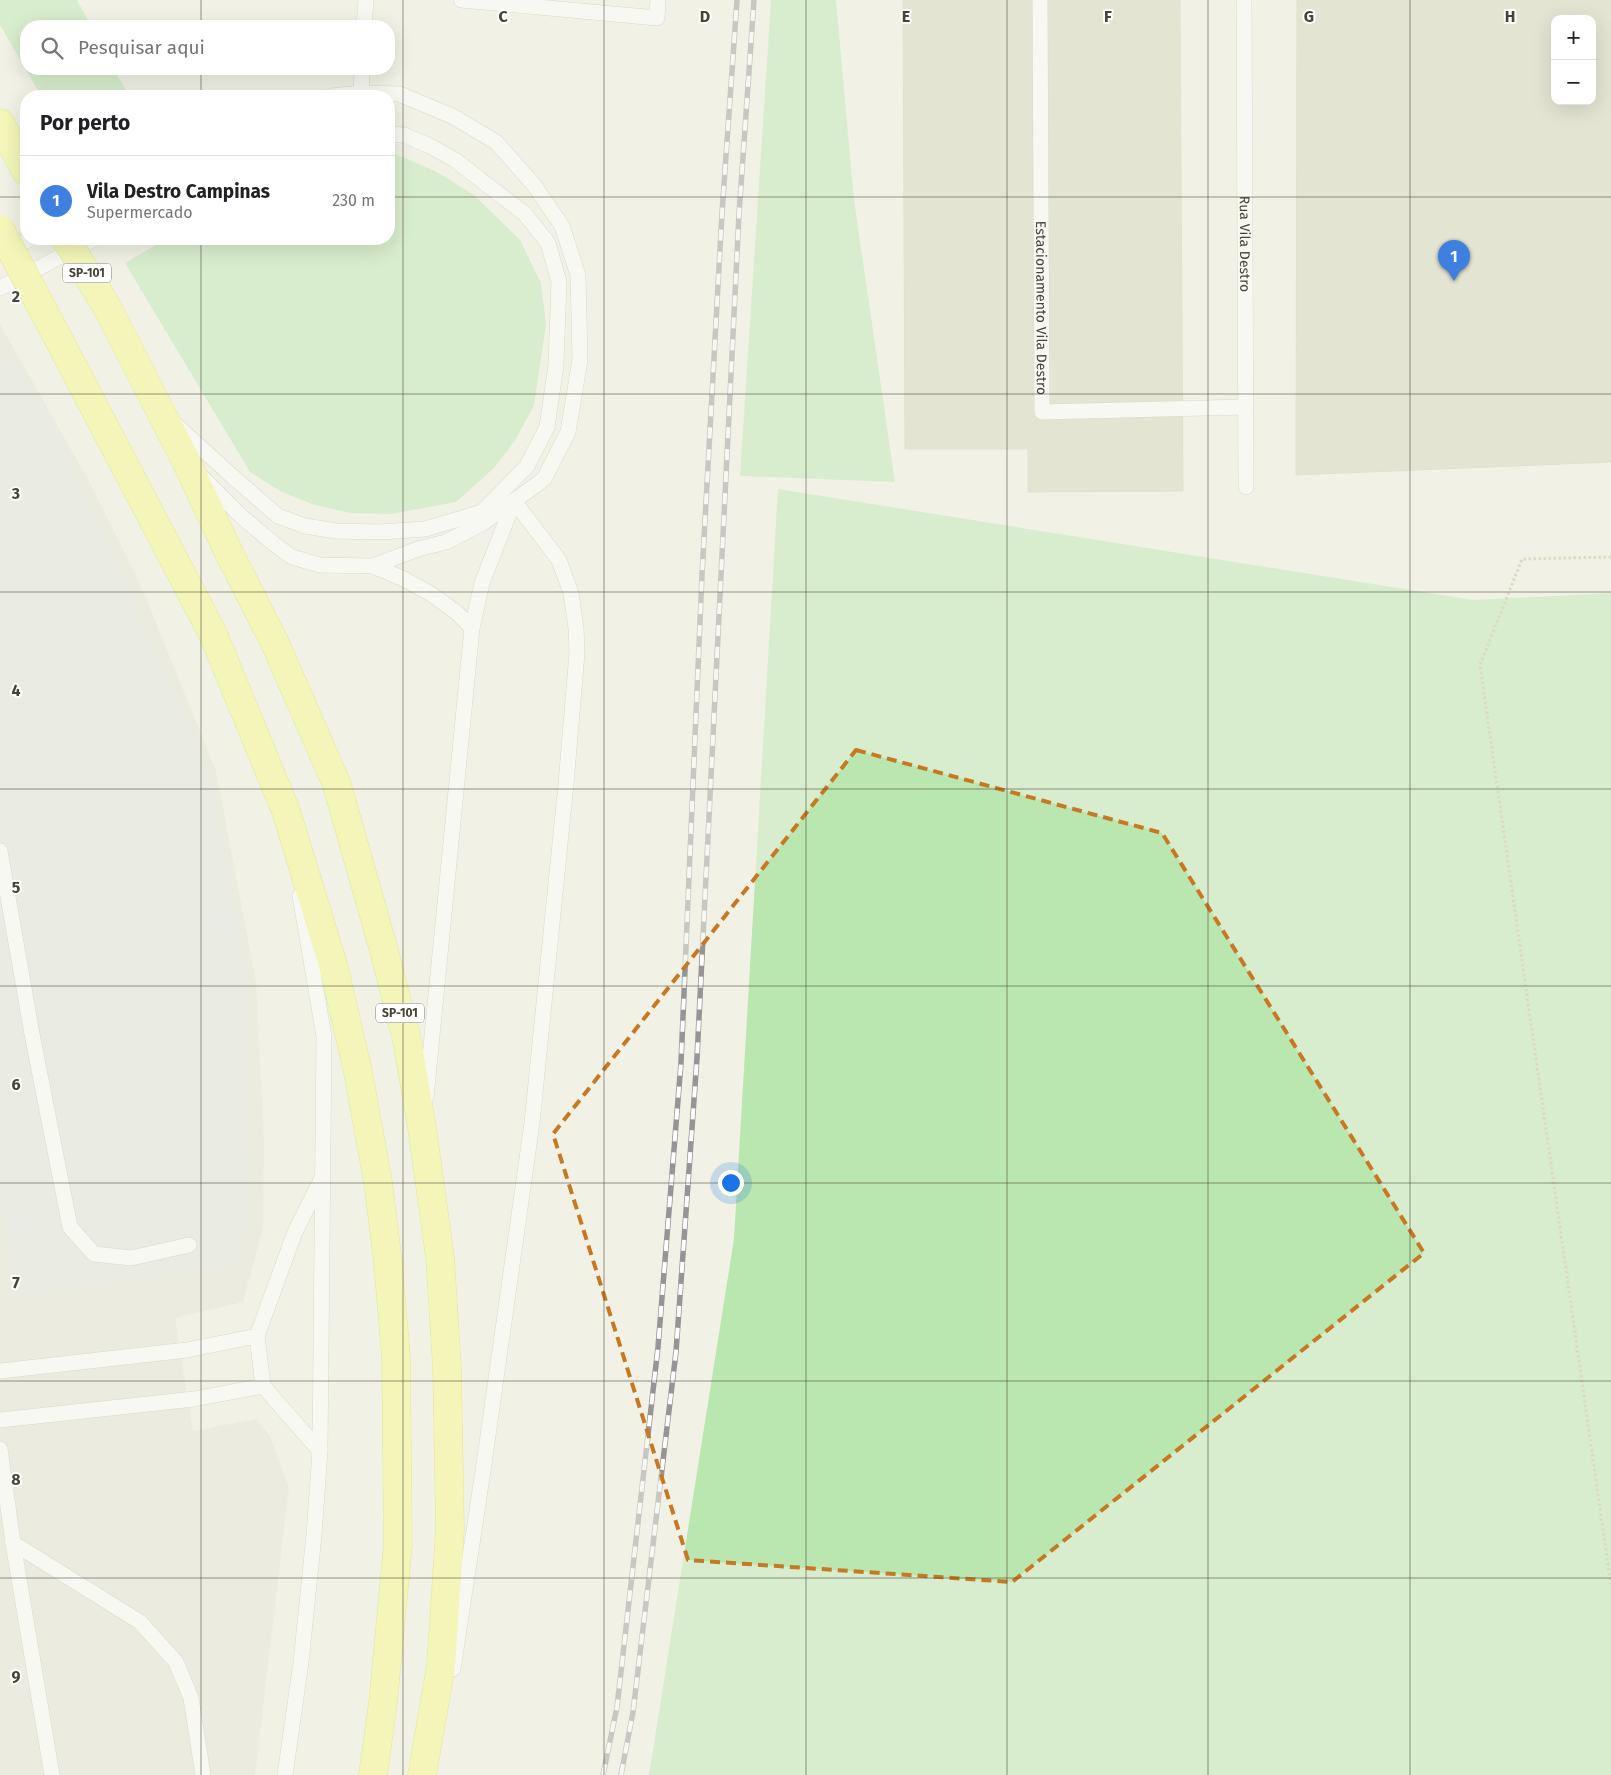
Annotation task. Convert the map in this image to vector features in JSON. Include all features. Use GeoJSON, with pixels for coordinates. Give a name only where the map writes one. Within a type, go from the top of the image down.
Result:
{"type":"FeatureCollection","features":[{"type":"Feature","properties":{"kind":"highway"},"geometry":{"type":"LineString","coordinates":[[0,123],[20,159]]}},
{"type":"Feature","properties":{"kind":"highway"},"geometry":{"type":"LineString","coordinates":[[0,229],[213,634],[286,811],[334,968],[378,1182],[388,1263],[396,1357],[398,1544],[383,1703],[373,1775]]}},
{"type":"Feature","properties":{"kind":"highway","name":"SP-101"},"geometry":{"type":"LineString","coordinates":[[70,245],[107,306],[158,409],[187,462],[275,643],[337,785],[368,890],[407,1040],[422,1128],[440,1257],[447,1367],[450,1529],[441,1666],[422,1775]]}},
{"type":"Feature","properties":{"kind":"lane"},"geometry":{"type":"LineString","coordinates":[[364,20],[366,0]]}},
{"type":"Feature","properties":{"kind":"lane"},"geometry":{"type":"LineString","coordinates":[[461,0],[657,18],[658,0]]}},
{"type":"Feature","properties":{"kind":"lane","name":"Estacionamento Vila Destro"},"geometry":{"type":"LineString","coordinates":[[1040,0],[1042,412],[1246,408]]}},
{"type":"Feature","properties":{"kind":"lane","name":"Rua Vila Destro"},"geometry":{"type":"LineString","coordinates":[[1244,0],[1246,487]]}},
{"type":"Feature","properties":{"kind":"lane"},"geometry":{"type":"LineString","coordinates":[[361,90],[362,75]]}},
{"type":"Feature","properties":{"kind":"lane"},"geometry":{"type":"LineString","coordinates":[[373,566],[418,549],[446,542],[483,523],[544,479],[568,432],[580,360],[578,275],[562,226],[534,185],[496,142],[452,116],[399,94],[395,94]]}},
{"type":"Feature","properties":{"kind":"lane"},"geometry":{"type":"LineString","coordinates":[[158,409],[278,516],[305,526],[336,531],[371,532],[425,529],[482,512],[527,466],[547,427],[556,365],[560,282],[548,243],[525,214],[455,160],[430,146],[404,135],[395,134]]}},
{"type":"Feature","properties":{"kind":"lane"},"geometry":{"type":"LineString","coordinates":[[0,255],[20,244]]}},
{"type":"Feature","properties":{"kind":"lane"},"geometry":{"type":"LineString","coordinates":[[0,288],[82,245]]}},
{"type":"Feature","properties":{"kind":"lane"},"geometry":{"type":"LineString","coordinates":[[187,462],[241,516],[292,557],[320,565],[373,566],[404,579],[431,594],[456,612],[472,628]]}},
{"type":"Feature","properties":{"kind":"lane"},"geometry":{"type":"LineString","coordinates":[[422,1128],[472,628],[482,583],[514,501]]}},
{"type":"Feature","properties":{"kind":"lane"},"geometry":{"type":"LineString","coordinates":[[427,1775],[450,1684],[483,1471],[531,1133],[577,654],[576,628],[571,593],[559,560],[514,501]]}},
{"type":"Feature","properties":{"kind":"lane"},"geometry":{"type":"LineString","coordinates":[[285,1775],[301,1662],[320,1451],[324,1036],[286,811]]}},
{"type":"Feature","properties":{"kind":"lane"},"geometry":{"type":"LineString","coordinates":[[0,851],[32,1034],[70,1227],[94,1254],[131,1258],[189,1245]]}},
{"type":"Feature","properties":{"kind":"lane"},"geometry":{"type":"LineString","coordinates":[[320,1451],[263,1386],[257,1336],[295,1232],[322,1176]]}},
{"type":"Feature","properties":{"kind":"lane"},"geometry":{"type":"LineString","coordinates":[[0,1371],[187,1350],[257,1336]]}},
{"type":"Feature","properties":{"kind":"lane"},"geometry":{"type":"LineString","coordinates":[[0,1420],[194,1399],[263,1386]]}},
{"type":"Feature","properties":{"kind":"lane"},"geometry":{"type":"LineString","coordinates":[[0,1449],[13,1543],[52,1775]]}},
{"type":"Feature","properties":{"kind":"lane"},"geometry":{"type":"LineString","coordinates":[[13,1543],[140,1622],[176,1662],[190,1698],[203,1775]]}},
{"type":"Feature","properties":{"kind":"path"},"geometry":{"type":"LineString","coordinates":[[1611,557],[1522,559],[1480,665],[1611,1586]]}},
{"type":"Feature","properties":{"kind":"highlighted area"},"geometry":{"type":"Polygon","coordinates":[[[856,750],[1162,833],[1424,1253],[1012,1582],[688,1560],[553,1134],[856,750]]]}},
{"type":"Feature","properties":{"kind":"shaded area"},"geometry":{"type":"Polygon","coordinates":[[[0,324],[90,483],[142,588],[216,771],[256,982],[264,1140],[263,1228],[243,1302],[175,1318],[193,1431],[256,1419],[270,1436],[289,1488],[255,1775],[0,1775],[0,324]]]}},
{"type":"Feature","properties":{"kind":"shaded area"},"geometry":{"type":"Polygon","coordinates":[[[0,359],[23,372],[50,414],[210,775],[243,954],[250,1218],[235,1266],[18,1296],[0,1203],[0,359]]]}},
{"type":"Feature","properties":{"kind":"green space"},"geometry":{"type":"Polygon","coordinates":[[[0,0],[77,0],[88,20],[20,20],[20,60],[0,25],[0,0]]]}},
{"type":"Feature","properties":{"kind":"green space"},"geometry":{"type":"Polygon","coordinates":[[[771,0],[836,0],[854,200],[895,482],[740,476],[771,0]]]}},
{"type":"Feature","properties":{"kind":"green space"},"geometry":{"type":"Polygon","coordinates":[[[29,75],[117,75],[126,90],[38,90],[29,75]]]}},
{"type":"Feature","properties":{"kind":"green space"},"geometry":{"type":"Polygon","coordinates":[[[395,154],[437,172],[474,195],[520,240],[541,283],[546,324],[534,405],[516,439],[494,468],[456,502],[391,514],[350,513],[312,504],[280,491],[250,472],[125,263],[156,245],[395,245],[395,154]]]}},
{"type":"Feature","properties":{"kind":"green space"},"geometry":{"type":"Polygon","coordinates":[[[778,489],[1473,600],[1611,593],[1611,1775],[649,1775],[734,1239],[778,489]]]}},
{"type":"Feature","properties":{"kind":"building"},"geometry":{"type":"Polygon","coordinates":[[[903,0],[1180,0],[1183,491],[1028,492],[1028,449],[905,449],[903,0]]]}},
{"type":"Feature","properties":{"kind":"building"},"geometry":{"type":"Polygon","coordinates":[[[1297,0],[1611,0],[1611,462],[1296,475],[1297,0]]]}},
{"type":"Feature","properties":{"kind":"railway"},"geometry":{"type":"LineString","coordinates":[[603,1775],[617,1707],[658,1347],[681,1063],[702,575],[722,213],[737,0]]}},
{"type":"Feature","properties":{"kind":"railway"},"geometry":{"type":"LineString","coordinates":[[621,1775],[633,1712],[676,1352],[697,1058],[739,214],[754,0]]}},
{"type":"Feature","properties":{"kind":"place","name":"Vila Destro Campinas"},"geometry":{"type":"Point","coordinates":[1454,281]}}]}
